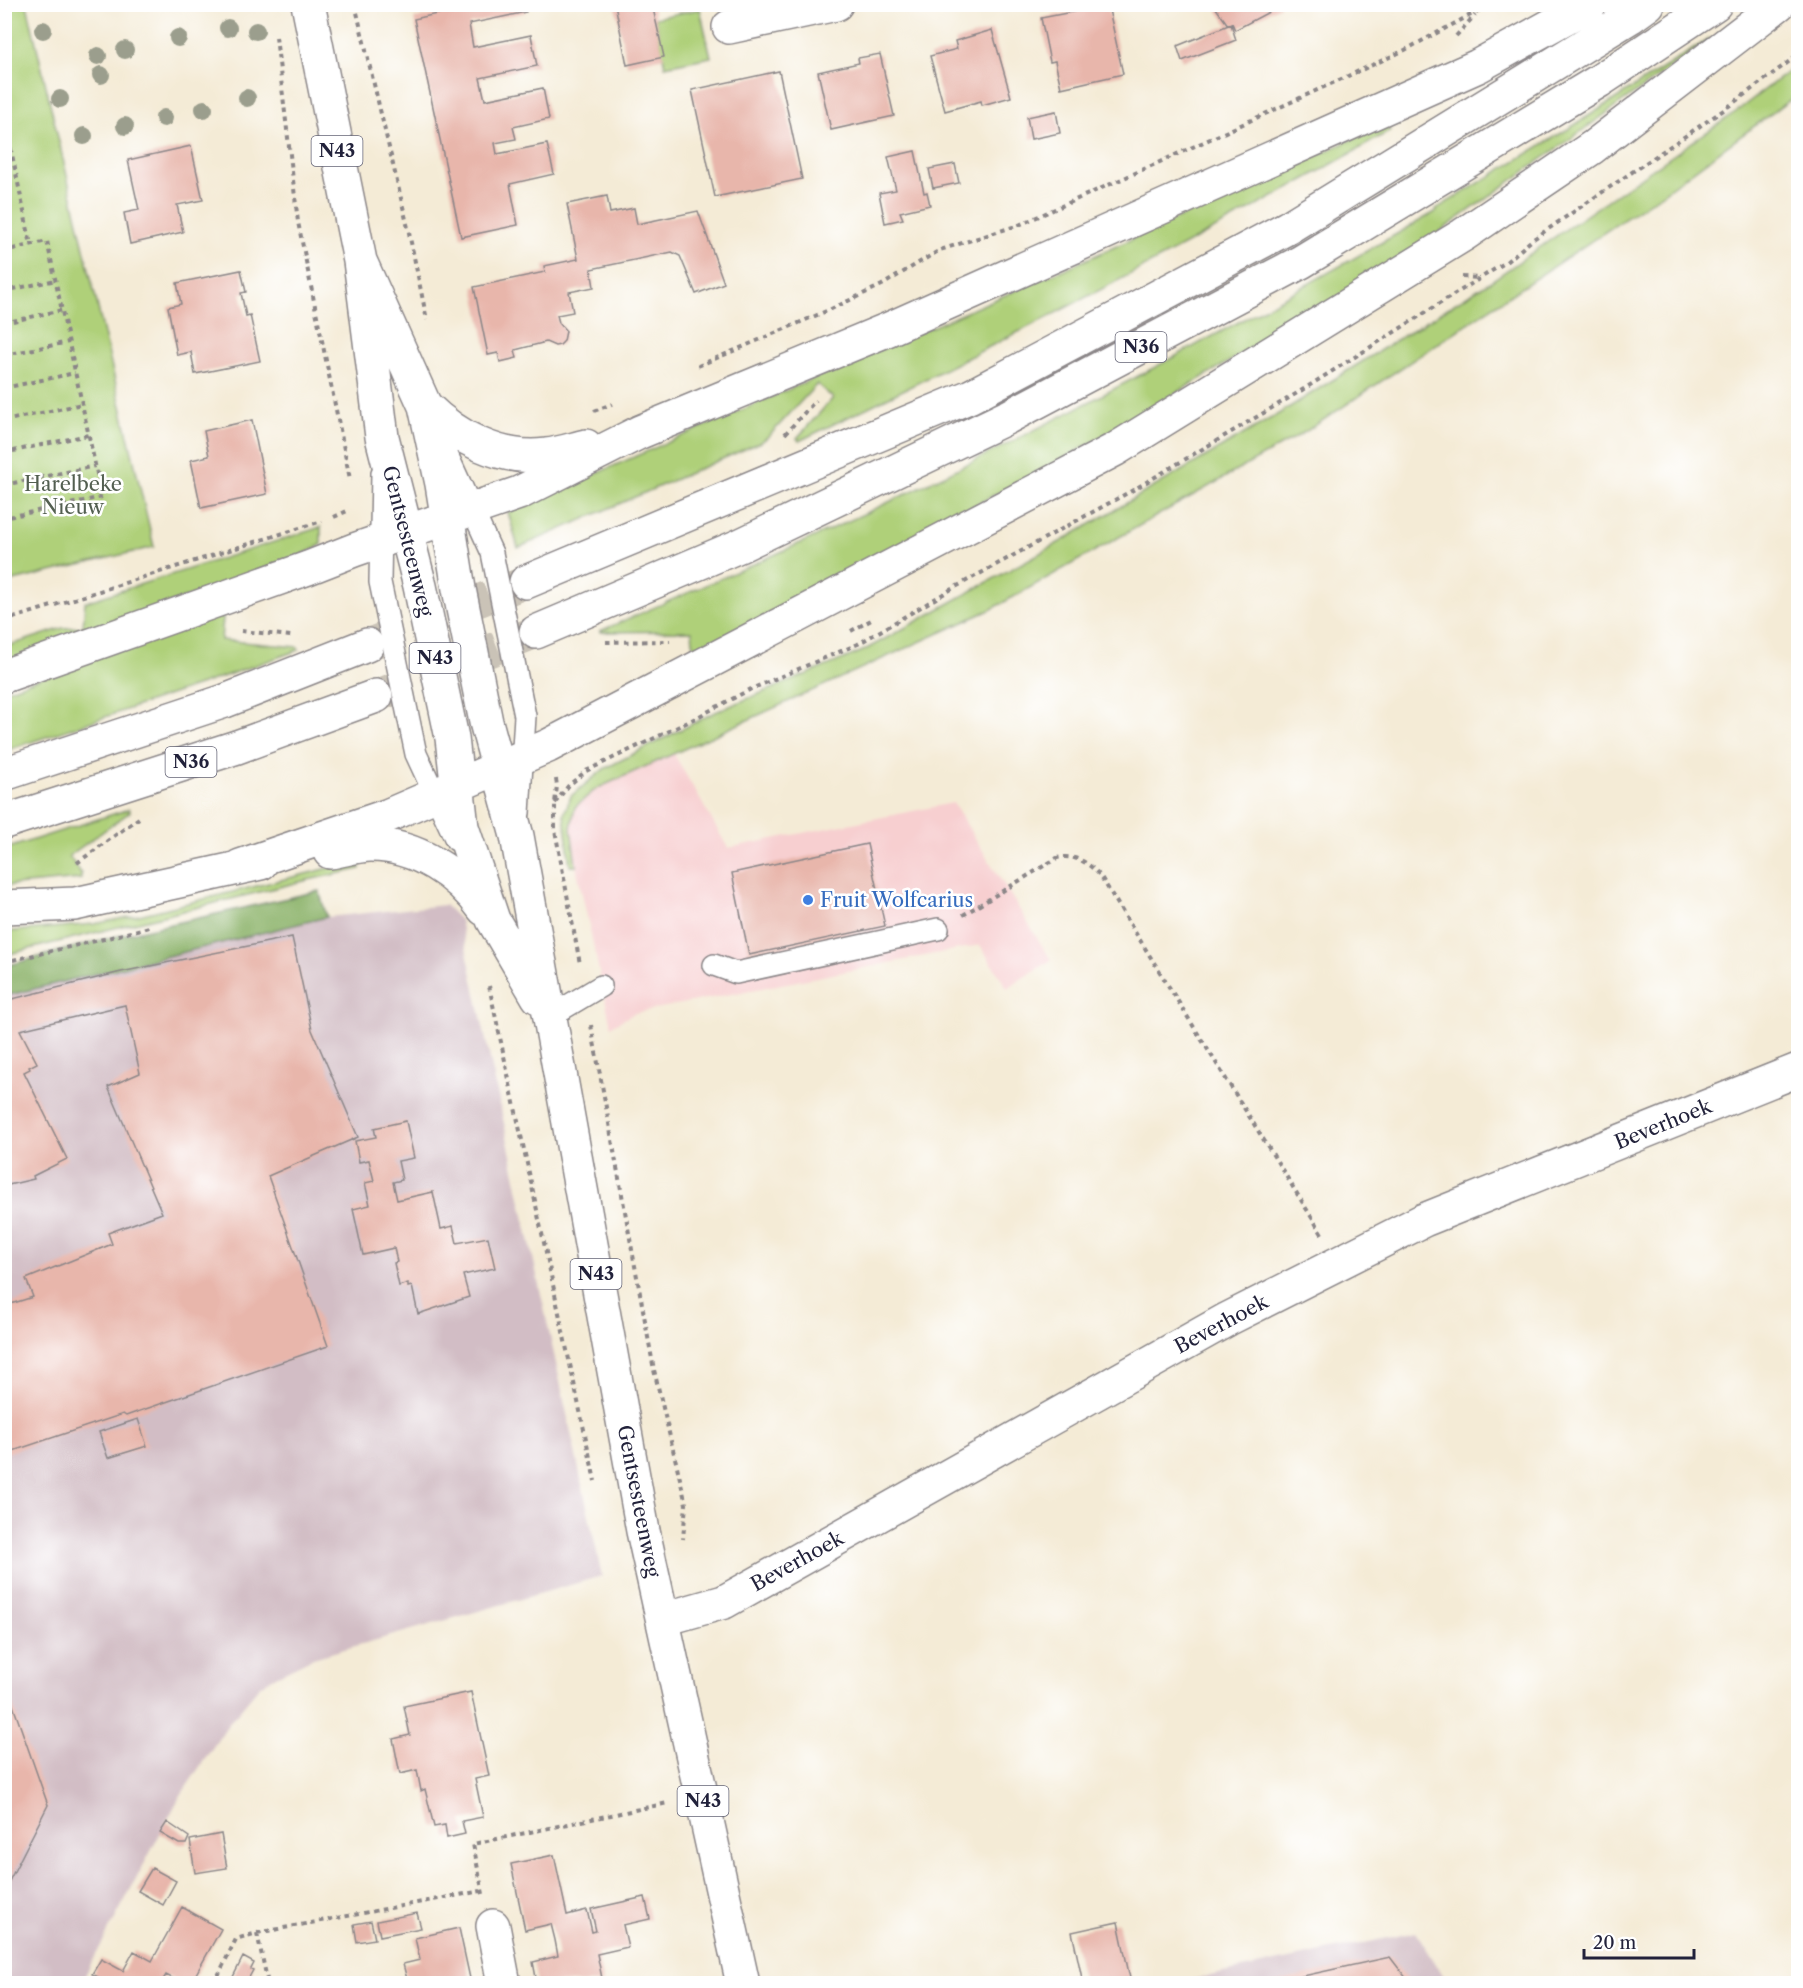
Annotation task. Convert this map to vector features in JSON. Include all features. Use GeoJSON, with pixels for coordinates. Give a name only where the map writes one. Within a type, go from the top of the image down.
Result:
{"type":"FeatureCollection","features":[{"type":"Feature","properties":{"kind":"main road","name":"Gentsesteenweg"},"geometry":{"type":"LineString","coordinates":[[308,4],[360,261],[393,536],[420,586],[452,738],[446,790],[462,827],[493,920],[549,1017]]}},
{"type":"Feature","properties":{"kind":"main road"},"geometry":{"type":"LineString","coordinates":[[729,27],[836,4]]}},
{"type":"Feature","properties":{"kind":"main road"},"geometry":{"type":"LineString","coordinates":[[4,676],[519,493],[640,432],[889,329],[1467,71],[1590,4]]}},
{"type":"Feature","properties":{"kind":"main road","name":"N36"},"geometry":{"type":"LineString","coordinates":[[526,582],[972,396],[1287,228],[1648,4]]}},
{"type":"Feature","properties":{"kind":"main road","name":"N36"},"geometry":{"type":"LineString","coordinates":[[536,632],[739,546],[997,423],[1301,262],[1599,81],[1715,4]]}},
{"type":"Feature","properties":{"kind":"main road"},"geometry":{"type":"LineString","coordinates":[[240,866],[389,815],[548,746],[1116,449],[1472,229],[1593,147],[1779,4]]}},
{"type":"Feature","properties":{"kind":"main road","name":"Gentsesteenweg"},"geometry":{"type":"LineString","coordinates":[[360,261],[425,406],[460,513],[459,589],[486,722],[510,762],[517,836],[641,1519],[743,1983]]}},
{"type":"Feature","properties":{"kind":"main road"},"geometry":{"type":"LineString","coordinates":[[425,406],[441,422],[458,434],[489,449],[514,454],[544,456],[640,432]]}},
{"type":"Feature","properties":{"kind":"main road","name":"N36"},"geometry":{"type":"LineString","coordinates":[[4,774],[225,701],[367,645]]}},
{"type":"Feature","properties":{"kind":"main road","name":"N36"},"geometry":{"type":"LineString","coordinates":[[4,822],[237,747],[376,696]]}},
{"type":"Feature","properties":{"kind":"main road"},"geometry":{"type":"LineString","coordinates":[[4,907],[75,904],[240,866],[371,845],[420,856],[452,875],[480,903],[493,920]]}},
{"type":"Feature","properties":{"kind":"main road","name":"Beverhoek"},"geometry":{"type":"LineString","coordinates":[[664,1619],[724,1602],[1228,1319],[1424,1220],[1798,1070]]}},
{"type":"Feature","properties":{"kind":"main road"},"geometry":{"type":"LineString","coordinates":[[493,1926],[504,1983]]}},
{"type":"Feature","properties":{"kind":"lane"},"geometry":{"type":"LineString","coordinates":[[714,965],[736,973],[938,929]]}},
{"type":"Feature","properties":{"kind":"lane"},"geometry":{"type":"LineString","coordinates":[[549,1017],[601,986]]}},
{"type":"Feature","properties":{"kind":"path"},"geometry":{"type":"LineString","coordinates":[[356,4],[429,326]]}},
{"type":"Feature","properties":{"kind":"path"},"geometry":{"type":"LineString","coordinates":[[698,367],[882,285],[940,250],[1019,225],[1405,50],[1491,4]]}},
{"type":"Feature","properties":{"kind":"path"},"geometry":{"type":"LineString","coordinates":[[276,34],[298,222],[351,484]]}},
{"type":"Feature","properties":{"kind":"path"},"geometry":{"type":"LineString","coordinates":[[4,146],[10,145],[31,245]]}},
{"type":"Feature","properties":{"kind":"path"},"geometry":{"type":"LineString","coordinates":[[4,251],[47,241],[102,497],[4,518]]}},
{"type":"Feature","properties":{"kind":"path"},"geometry":{"type":"LineString","coordinates":[[4,291],[56,280]]}},
{"type":"Feature","properties":{"kind":"path"},"geometry":{"type":"LineString","coordinates":[[4,323],[62,310]]}},
{"type":"Feature","properties":{"kind":"path"},"geometry":{"type":"LineString","coordinates":[[4,355],[69,342]]}},
{"type":"Feature","properties":{"kind":"path"},"geometry":{"type":"LineString","coordinates":[[4,388],[75,373]]}},
{"type":"Feature","properties":{"kind":"path"},"geometry":{"type":"LineString","coordinates":[[589,413],[622,399]]}},
{"type":"Feature","properties":{"kind":"path"},"geometry":{"type":"LineString","coordinates":[[4,421],[82,404]]}},
{"type":"Feature","properties":{"kind":"path"},"geometry":{"type":"LineString","coordinates":[[4,453],[88,435]]}},
{"type":"Feature","properties":{"kind":"path"},"geometry":{"type":"LineString","coordinates":[[4,485],[94,466]]}},
{"type":"Feature","properties":{"kind":"path"},"geometry":{"type":"LineString","coordinates":[[4,621],[321,522],[347,511],[349,504]]}},
{"type":"Feature","properties":{"kind":"path"},"geometry":{"type":"LineString","coordinates":[[235,631],[292,636]]}},
{"type":"Feature","properties":{"kind":"path"},"geometry":{"type":"LineString","coordinates":[[597,642],[678,641]]}},
{"type":"Feature","properties":{"kind":"path"},"geometry":{"type":"LineString","coordinates":[[938,929],[1056,858],[1071,857],[1094,868],[1339,1263]]}},
{"type":"Feature","properties":{"kind":"path"},"geometry":{"type":"LineString","coordinates":[[487,977],[597,1488]]}},
{"type":"Feature","properties":{"kind":"path"},"geometry":{"type":"LineString","coordinates":[[493,1926],[486,1911],[473,1844],[701,1796]]}},
{"type":"Feature","properties":{"kind":"path"},"geometry":{"type":"LineString","coordinates":[[214,1983],[236,1939],[257,1933],[482,1891]]}},
{"type":"Feature","properties":{"kind":"path"},"geometry":{"type":"LineString","coordinates":[[257,1933],[268,1983]]}},
{"type":"Feature","properties":{"kind":"shaded area"},"geometry":{"type":"Polygon","coordinates":[[[674,754],[728,848],[953,803],[1051,960],[1007,988],[980,945],[635,1013],[611,1026],[576,866],[571,828],[575,807],[596,789],[674,754]]]}},
{"type":"Feature","properties":{"kind":"shaded area"},"geometry":{"type":"Polygon","coordinates":[[[445,905],[460,920],[602,1576],[313,1658],[272,1678],[259,1687],[229,1723],[179,1798],[81,1983],[5,1983],[4,996],[327,917],[445,905]]]}},
{"type":"Feature","properties":{"kind":"shaded area"},"geometry":{"type":"Polygon","coordinates":[[[1416,1932],[1448,1983],[1172,1984],[1416,1932]]]}},
{"type":"Feature","properties":{"kind":"green space","name":"Harelbeke Nieuw"},"geometry":{"type":"Polygon","coordinates":[[[4,5],[27,5],[154,547],[5,583],[4,5]]]}},
{"type":"Feature","properties":{"kind":"green space"},"geometry":{"type":"Polygon","coordinates":[[[700,9],[711,57],[665,66],[655,18],[700,9]]]}},
{"type":"Feature","properties":{"kind":"green space"},"geometry":{"type":"Polygon","coordinates":[[[1709,39],[1394,264],[1085,447],[694,654],[692,631],[600,631],[882,505],[1053,421],[1182,353],[1437,211],[1436,209],[1573,126],[1709,39]]]}},
{"type":"Feature","properties":{"kind":"green space"},"geometry":{"type":"Polygon","coordinates":[[[1798,64],[1798,94],[1662,194],[1305,432],[992,609],[596,789],[575,807],[571,828],[576,866],[570,866],[564,814],[571,796],[604,769],[713,713],[863,651],[1060,542],[1280,413],[1491,281],[1737,111],[1798,64]]]}},
{"type":"Feature","properties":{"kind":"green space"},"geometry":{"type":"Polygon","coordinates":[[[1386,124],[1390,131],[1244,213],[1023,330],[799,441],[797,438],[833,398],[817,384],[761,442],[518,548],[508,512],[1101,253],[1386,124]]]}},
{"type":"Feature","properties":{"kind":"green space"},"geometry":{"type":"Polygon","coordinates":[[[321,527],[321,545],[300,556],[5,663],[5,647],[63,628],[83,627],[85,602],[321,527]]]}},
{"type":"Feature","properties":{"kind":"green space"},"geometry":{"type":"Polygon","coordinates":[[[219,613],[223,619],[221,640],[298,647],[299,650],[5,751],[4,691],[219,613]]]}},
{"type":"Feature","properties":{"kind":"green space"},"geometry":{"type":"Polygon","coordinates":[[[129,809],[130,812],[69,856],[81,873],[81,879],[5,886],[5,849],[129,809]]]}},
{"type":"Feature","properties":{"kind":"green space"},"geometry":{"type":"Polygon","coordinates":[[[358,861],[360,869],[5,955],[5,932],[94,924],[139,915],[358,861]]]}},
{"type":"Feature","properties":{"kind":"green space"},"geometry":{"type":"Polygon","coordinates":[[[319,891],[327,917],[5,996],[5,966],[104,939],[319,891]]]}},
{"type":"Feature","properties":{"kind":"building"},"geometry":{"type":"Polygon","coordinates":[[[482,4],[525,4],[526,12],[469,24],[473,47],[531,35],[537,66],[480,78],[485,100],[543,88],[549,119],[513,127],[516,139],[495,143],[497,154],[547,144],[554,174],[510,184],[518,225],[461,237],[414,19],[482,4]]]}},
{"type":"Feature","properties":{"kind":"building"},"geometry":{"type":"Polygon","coordinates":[[[615,4],[652,4],[664,57],[627,65],[615,4]]]}},
{"type":"Feature","properties":{"kind":"building"},"geometry":{"type":"Polygon","coordinates":[[[1213,4],[1279,4],[1280,6],[1235,30],[1232,23],[1228,25],[1213,4]]]}},
{"type":"Feature","properties":{"kind":"building"},"geometry":{"type":"Polygon","coordinates":[[[1108,5],[1123,74],[1061,88],[1055,61],[1050,62],[1041,18],[1108,5]]]}},
{"type":"Feature","properties":{"kind":"building"},"geometry":{"type":"Polygon","coordinates":[[[1231,24],[1236,40],[1182,61],[1177,46],[1231,24]]]}},
{"type":"Feature","properties":{"kind":"building"},"geometry":{"type":"Polygon","coordinates":[[[992,30],[1011,97],[982,105],[981,101],[945,111],[930,56],[957,49],[955,41],[992,30]]]}},
{"type":"Feature","properties":{"kind":"building"},"geometry":{"type":"Polygon","coordinates":[[[880,54],[894,116],[831,130],[818,72],[859,63],[858,58],[880,54]]]}},
{"type":"Feature","properties":{"kind":"building"},"geometry":{"type":"Polygon","coordinates":[[[779,71],[802,179],[715,197],[692,90],[779,71]]]}},
{"type":"Feature","properties":{"kind":"building"},"geometry":{"type":"Polygon","coordinates":[[[1056,111],[1060,133],[1031,139],[1027,117],[1056,111]]]}},
{"type":"Feature","properties":{"kind":"building"},"geometry":{"type":"Polygon","coordinates":[[[191,146],[203,200],[177,205],[183,232],[130,244],[124,213],[139,210],[128,160],[191,146]]]}},
{"type":"Feature","properties":{"kind":"building"},"geometry":{"type":"Polygon","coordinates":[[[915,151],[924,193],[927,192],[930,205],[900,212],[903,219],[885,223],[879,193],[896,190],[888,157],[915,151]]]}},
{"type":"Feature","properties":{"kind":"building"},"geometry":{"type":"Polygon","coordinates":[[[955,164],[959,183],[933,188],[929,169],[955,164]]]}},
{"type":"Feature","properties":{"kind":"building"},"geometry":{"type":"Polygon","coordinates":[[[607,196],[610,213],[634,208],[637,224],[698,211],[724,283],[696,294],[680,256],[672,252],[591,269],[594,287],[569,292],[573,312],[557,315],[559,323],[566,331],[564,341],[560,345],[555,346],[546,342],[515,350],[517,358],[500,362],[498,353],[488,355],[474,287],[545,272],[544,266],[578,259],[567,204],[607,196]]]}},
{"type":"Feature","properties":{"kind":"building"},"geometry":{"type":"Polygon","coordinates":[[[241,270],[246,292],[241,293],[246,316],[250,315],[260,361],[195,374],[191,352],[177,355],[168,307],[181,304],[177,283],[241,270]]]}},
{"type":"Feature","properties":{"kind":"building"},"geometry":{"type":"Polygon","coordinates":[[[252,420],[267,494],[201,508],[191,460],[209,456],[204,431],[252,420]]]}},
{"type":"Feature","properties":{"kind":"building","name":"Fruit Wolfcarius"},"geometry":{"type":"Polygon","coordinates":[[[867,844],[885,926],[749,955],[732,873],[867,844]]]}},
{"type":"Feature","properties":{"kind":"building"},"geometry":{"type":"Polygon","coordinates":[[[292,937],[312,1030],[358,1137],[268,1176],[328,1346],[126,1416],[123,1414],[4,1454],[4,1306],[33,1297],[26,1279],[112,1244],[108,1233],[162,1213],[108,1087],[140,1073],[125,1005],[20,1030],[37,1063],[24,1072],[67,1159],[33,1176],[34,1179],[4,1186],[4,1001],[121,972],[292,937]]]}},
{"type":"Feature","properties":{"kind":"building"},"geometry":{"type":"Polygon","coordinates":[[[406,1121],[414,1158],[398,1161],[402,1180],[393,1182],[397,1200],[433,1192],[441,1229],[453,1226],[457,1243],[488,1237],[495,1268],[463,1275],[469,1297],[418,1314],[412,1286],[408,1287],[408,1283],[399,1286],[394,1263],[397,1262],[394,1248],[363,1255],[353,1209],[370,1205],[365,1183],[374,1181],[369,1160],[359,1162],[355,1141],[376,1137],[374,1128],[406,1121]]]}},
{"type":"Feature","properties":{"kind":"building"},"geometry":{"type":"Polygon","coordinates":[[[138,1419],[147,1446],[108,1458],[99,1432],[138,1419]]]}},
{"type":"Feature","properties":{"kind":"building"},"geometry":{"type":"Polygon","coordinates":[[[4,1680],[48,1805],[4,1891],[4,1680]]]}},
{"type":"Feature","properties":{"kind":"building"},"geometry":{"type":"Polygon","coordinates":[[[471,1692],[489,1776],[475,1779],[483,1817],[462,1821],[465,1834],[447,1838],[445,1825],[434,1827],[425,1789],[421,1791],[417,1770],[400,1774],[393,1739],[410,1735],[404,1706],[471,1692]]]}},
{"type":"Feature","properties":{"kind":"building"},"geometry":{"type":"Polygon","coordinates":[[[167,1822],[189,1837],[186,1844],[179,1844],[160,1833],[167,1822]]]}},
{"type":"Feature","properties":{"kind":"building"},"geometry":{"type":"Polygon","coordinates":[[[221,1834],[227,1868],[195,1873],[190,1840],[221,1834]]]}},
{"type":"Feature","properties":{"kind":"building"},"geometry":{"type":"Polygon","coordinates":[[[554,1855],[567,1915],[587,1910],[592,1932],[596,1931],[591,1909],[645,1897],[650,1919],[623,1925],[628,1947],[597,1954],[603,1983],[537,1983],[533,1962],[558,1956],[555,1940],[551,1924],[525,1930],[511,1864],[554,1855]]]}},
{"type":"Feature","properties":{"kind":"building"},"geometry":{"type":"Polygon","coordinates":[[[152,1868],[176,1881],[163,1905],[138,1891],[152,1868]]]}},
{"type":"Feature","properties":{"kind":"building"},"geometry":{"type":"Polygon","coordinates":[[[182,1907],[221,1929],[191,1983],[182,1983],[166,1975],[161,1983],[110,1983],[92,1974],[101,1959],[123,1971],[134,1951],[152,1961],[182,1907]]]}},
{"type":"Feature","properties":{"kind":"building"},"geometry":{"type":"Polygon","coordinates":[[[417,1913],[421,1928],[380,1936],[377,1921],[417,1913]]]}},
{"type":"Feature","properties":{"kind":"building"},"geometry":{"type":"Polygon","coordinates":[[[371,1921],[375,1939],[357,1942],[354,1924],[371,1921]]]}},
{"type":"Feature","properties":{"kind":"building"},"geometry":{"type":"Polygon","coordinates":[[[1118,1922],[1131,1983],[1083,1983],[1072,1932],[1118,1922]]]}},
{"type":"Feature","properties":{"kind":"building"},"geometry":{"type":"Polygon","coordinates":[[[459,1928],[471,1983],[408,1983],[403,1964],[420,1960],[415,1938],[459,1928]]]}},
{"type":"Feature","properties":{"kind":"building"},"geometry":{"type":"Polygon","coordinates":[[[243,1957],[254,1963],[246,1983],[232,1979],[243,1957]]]}},
{"type":"Feature","properties":{"kind":"building"},"geometry":{"type":"Polygon","coordinates":[[[1390,1957],[1410,1983],[1271,1983],[1390,1957]]]}},
{"type":"Feature","properties":{"kind":"tunnel"},"geometry":{"type":"LineString","coordinates":[[367,645],[526,582]]}},
{"type":"Feature","properties":{"kind":"tunnel"},"geometry":{"type":"LineString","coordinates":[[376,696],[536,632]]}},
{"type":"Feature","properties":{"kind":"place","name":"Fruit Wolfcarius"},"geometry":{"type":"Point","coordinates":[808,900]}}]}
